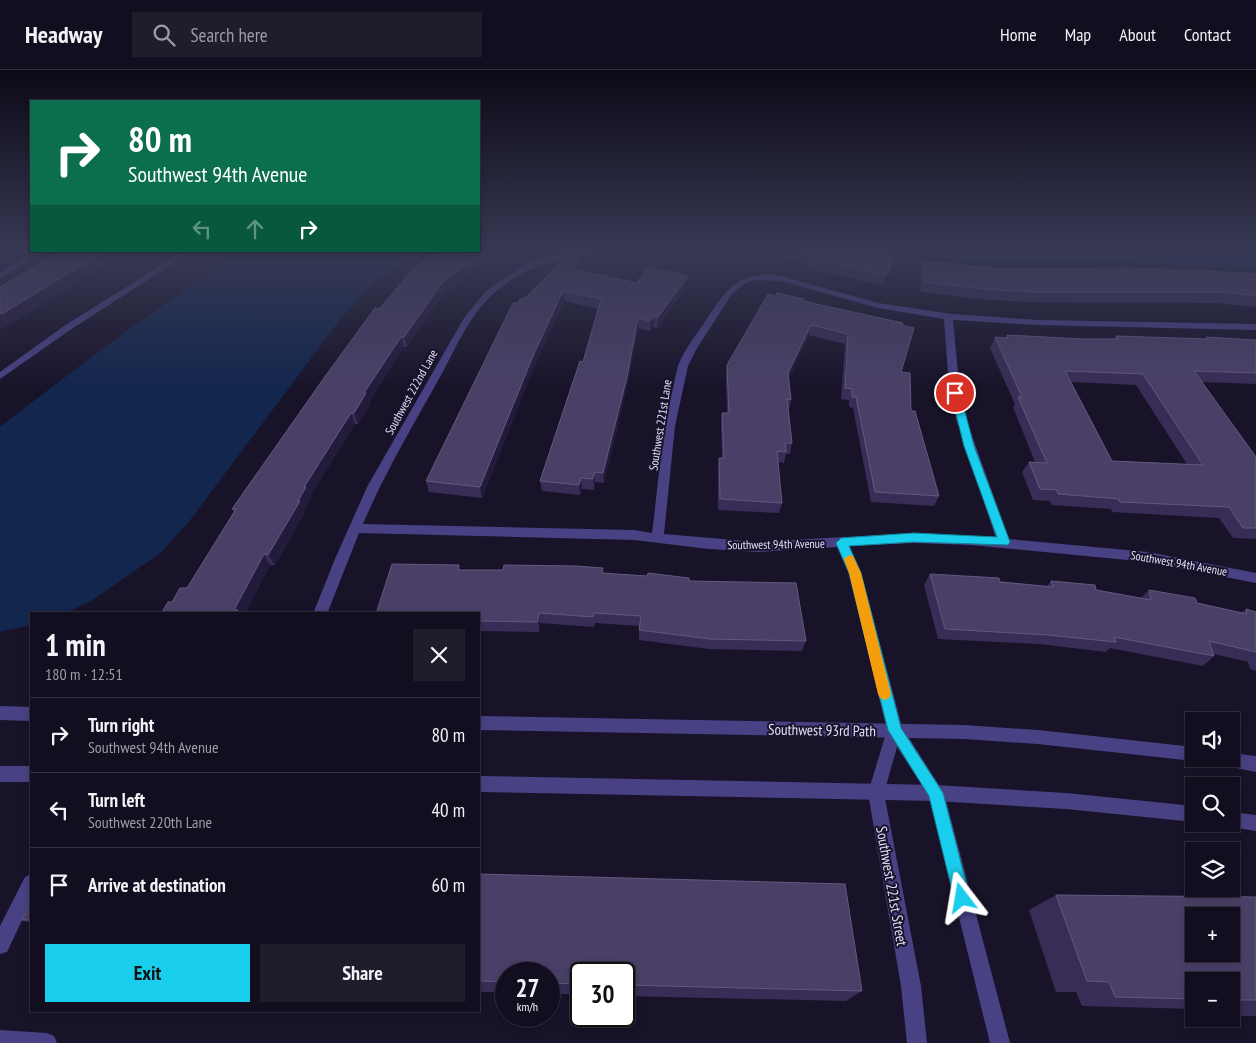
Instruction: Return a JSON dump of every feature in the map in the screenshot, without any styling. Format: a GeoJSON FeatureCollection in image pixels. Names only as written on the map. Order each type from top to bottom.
{"type":"FeatureCollection","features":[{"type":"Feature","properties":{"kind":"street","name":"Southwest 222nd Lane"},"geometry":{"type":"LineString","coordinates":[[321,612],[354,528],[373,487],[455,338],[478,305],[486,297]]}},
{"type":"Feature","properties":{"kind":"street","name":"Southwest 221st Lane"},"geometry":{"type":"LineString","coordinates":[[658,537],[670,426],[683,366],[692,348],[725,297]]}},
{"type":"Feature","properties":{"kind":"street","name":"Southwest 221st Lane"},"geometry":{"type":"LineString","coordinates":[[846,297],[866,303],[948,317]]}},
{"type":"Feature","properties":{"kind":"street"},"geometry":{"type":"LineString","coordinates":[[1004,542],[959,413],[954,383],[948,317],[1034,324],[1145,323],[1256,327]]}},
{"type":"Feature","properties":{"kind":"street","name":"Southwest 94th Avenue"},"geometry":{"type":"LineString","coordinates":[[354,528],[551,532],[658,537],[709,544],[758,547],[914,538],[1004,542],[1139,556],[1206,566],[1256,578]]}},
{"type":"Feature","properties":{"kind":"street"},"geometry":{"type":"LineString","coordinates":[[841,543],[855,573],[895,730],[936,793],[1000,1043]]}},
{"type":"Feature","properties":{"kind":"street"},"geometry":{"type":"LineString","coordinates":[[0,713],[30,714]]}},
{"type":"Feature","properties":{"kind":"street","name":"Southwest 93rd Path"},"geometry":{"type":"LineString","coordinates":[[480,723],[895,730],[1038,737],[1185,753]]}},
{"type":"Feature","properties":{"kind":"street","name":"Southwest 221st Street"},"geometry":{"type":"LineString","coordinates":[[895,730],[876,793],[911,986],[917,1043]]}},
{"type":"Feature","properties":{"kind":"street"},"geometry":{"type":"LineString","coordinates":[[1240,762],[1256,764]]}},
{"type":"Feature","properties":{"kind":"street"},"geometry":{"type":"LineString","coordinates":[[0,774],[30,774]]}},
{"type":"Feature","properties":{"kind":"street"},"geometry":{"type":"LineString","coordinates":[[480,784],[936,793],[1066,801],[1185,813]]}},
{"type":"Feature","properties":{"kind":"street"},"geometry":{"type":"LineString","coordinates":[[1240,821],[1256,823]]}},
{"type":"Feature","properties":{"kind":"street"},"geometry":{"type":"LineString","coordinates":[[0,945],[30,885]]}},
{"type":"Feature","properties":{"kind":"street"},"geometry":{"type":"LineString","coordinates":[[0,1040],[47,1043]]}},
{"type":"Feature","properties":{"kind":"lane"},"geometry":{"type":"LineString","coordinates":[[0,376],[67,328],[115,297]]}},
{"type":"Feature","properties":{"kind":"water"},"geometry":{"type":"Polygon","coordinates":[[[175,297],[359,297],[342,317],[191,519],[162,552],[91,601],[67,612],[30,612],[30,625],[0,632],[0,427],[175,297]]]}},
{"type":"Feature","properties":{"kind":"building"},"geometry":{"type":"Polygon","coordinates":[[[0,297],[29,297],[2,314],[0,313],[0,297]]]}},
{"type":"Feature","properties":{"kind":"building"},"geometry":{"type":"Polygon","coordinates":[[[389,297],[432,297],[404,337],[401,337],[364,393],[366,393],[354,413],[351,413],[304,487],[306,487],[298,501],[300,501],[268,555],[264,554],[234,610],[238,610],[238,612],[162,612],[168,602],[172,602],[180,588],[187,588],[236,509],[232,509],[375,308],[379,309],[389,297]]]}},
{"type":"Feature","properties":{"kind":"building"},"geometry":{"type":"Polygon","coordinates":[[[526,297],[560,297],[533,356],[480,487],[426,481],[513,303],[518,303],[520,299],[526,297]]]}},
{"type":"Feature","properties":{"kind":"building"},"geometry":{"type":"Polygon","coordinates":[[[593,297],[672,297],[658,317],[654,316],[650,321],[638,318],[627,377],[603,473],[595,472],[593,479],[581,478],[579,485],[540,481],[580,361],[583,362],[601,299],[593,297]]]}},
{"type":"Feature","properties":{"kind":"building"},"geometry":{"type":"Polygon","coordinates":[[[766,297],[797,297],[804,299],[803,301],[903,323],[902,325],[914,328],[901,372],[910,373],[911,411],[915,411],[939,496],[875,492],[856,397],[852,397],[852,389],[845,388],[848,334],[811,325],[788,373],[791,400],[787,399],[792,443],[785,443],[786,452],[777,451],[782,503],[720,499],[719,458],[724,458],[722,413],[729,413],[727,365],[766,297]]]}},
{"type":"Feature","properties":{"kind":"building"},"geometry":{"type":"Polygon","coordinates":[[[1007,335],[1083,339],[1118,339],[1116,336],[1208,339],[1206,337],[1256,340],[1256,373],[1194,371],[1256,457],[1256,528],[1243,528],[1229,507],[1120,502],[1119,499],[1058,494],[1057,490],[1040,489],[1029,462],[1047,463],[1018,397],[1022,397],[995,337],[1008,338],[1007,335]],[[1065,371],[1112,461],[1203,465],[1143,374],[1065,371]]]}},
{"type":"Feature","properties":{"kind":"building"},"geometry":{"type":"Polygon","coordinates":[[[392,564],[459,565],[458,570],[503,570],[504,565],[576,566],[603,568],[602,573],[647,576],[648,573],[689,578],[689,581],[796,583],[806,641],[710,639],[639,630],[641,616],[594,613],[593,617],[539,613],[538,622],[480,621],[480,612],[377,612],[392,564]]]}},
{"type":"Feature","properties":{"kind":"building"},"geometry":{"type":"Polygon","coordinates":[[[930,574],[999,578],[1000,582],[1053,587],[1051,581],[1095,585],[1096,590],[1151,600],[1149,590],[1195,598],[1197,603],[1247,614],[1246,609],[1256,612],[1256,652],[1209,641],[1214,656],[1114,637],[1116,642],[1048,635],[945,629],[930,574]]]}},
{"type":"Feature","properties":{"kind":"building"},"geometry":{"type":"Polygon","coordinates":[[[480,874],[845,884],[862,991],[635,985],[635,962],[570,962],[570,984],[560,983],[560,962],[495,962],[495,982],[480,981],[480,874]]]}},
{"type":"Feature","properties":{"kind":"building"},"geometry":{"type":"Polygon","coordinates":[[[1056,895],[1256,897],[1256,1000],[1240,1000],[1240,972],[1185,972],[1185,999],[1115,997],[1109,982],[1087,981],[1056,895]]]}},
{"type":"Feature","properties":{"kind":"building"},"geometry":{"type":"Polygon","coordinates":[[[30,905],[30,920],[22,920],[30,905]]]}},
{"type":"Feature","properties":{"kind":"slow traffic"},"geometry":{"type":"LineString","coordinates":[[849,559],[855,573],[885,694]]}},
{"type":"Feature","properties":{"kind":"route"},"geometry":{"type":"LineString","coordinates":[[955,393],[969,446],[1004,542],[934,538],[890,538],[841,543],[855,573],[880,679],[895,730],[936,793],[962,898]]}}]}
